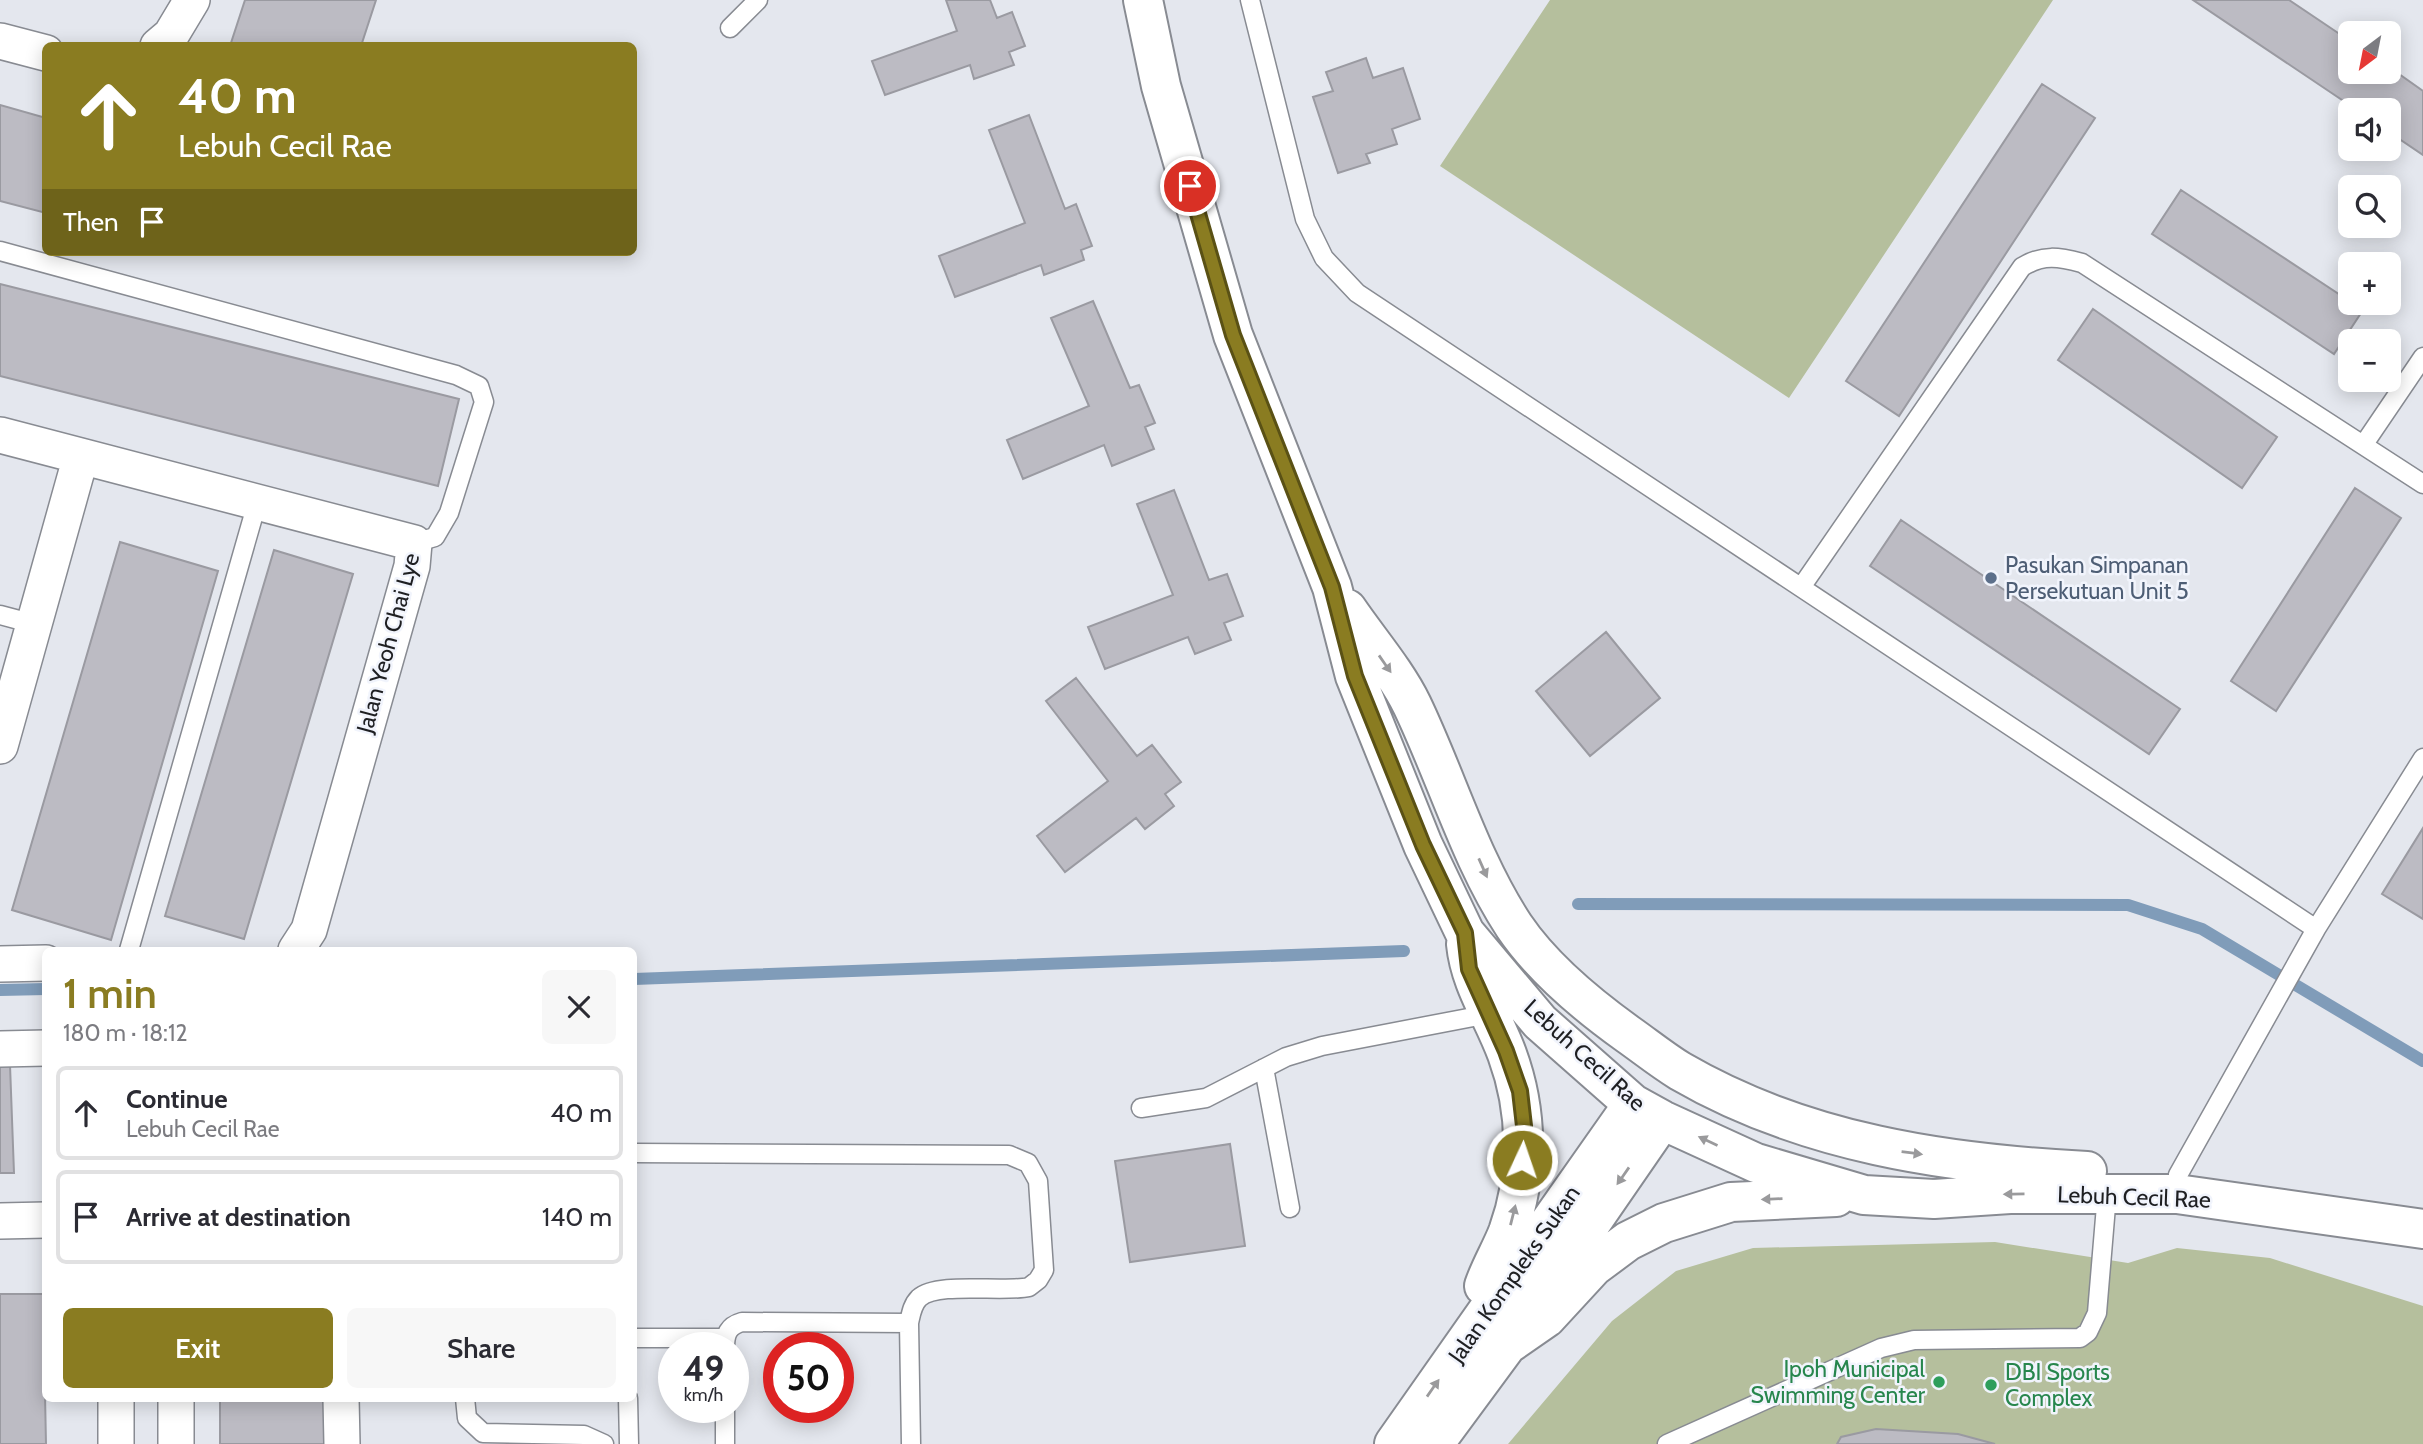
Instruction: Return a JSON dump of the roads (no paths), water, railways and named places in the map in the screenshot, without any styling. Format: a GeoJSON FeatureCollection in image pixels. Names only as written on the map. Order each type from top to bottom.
{"type":"FeatureCollection","features":[{"type":"Feature","properties":{"kind":"street"},"geometry":{"type":"LineString","coordinates":[[163,42],[172,35],[192,0]]}},
{"type":"Feature","properties":{"kind":"street","name":"Lebuh Cecil Rae"},"geometry":{"type":"LineString","coordinates":[[1143,0],[1161,86],[1233,335],[1332,587],[1355,676],[1423,845],[1465,933],[1540,1022],[1650,1108],[1756,1163],[1864,1195],[1934,1199],[2010,1194],[2177,1194],[2423,1229]]}},
{"type":"Feature","properties":{"kind":"street"},"geometry":{"type":"LineString","coordinates":[[0,41],[42,52]]}},
{"type":"Feature","properties":{"kind":"street","name":"Jalan Yeoh Chai Lye"},"geometry":{"type":"LineString","coordinates":[[0,435],[414,543],[412,566],[309,930],[298,947]]}},
{"type":"Feature","properties":{"kind":"street"},"geometry":{"type":"LineString","coordinates":[[0,746],[81,456]]}},
{"type":"Feature","properties":{"kind":"street","name":"Lebuh Cecil Rae"},"geometry":{"type":"LineString","coordinates":[[1332,587],[1411,702],[1494,892],[1533,949],[1568,987],[1611,1022],[1680,1071],[1786,1120],[1845,1139],[1900,1152],[1983,1163],[2178,1175],[2423,1203]]}},
{"type":"Feature","properties":{"kind":"street"},"geometry":{"type":"LineString","coordinates":[[1465,933],[1469,969],[1520,1091],[1524,1126],[1517,1198],[1509,1228],[1485,1283],[1492,1335],[1546,1318],[1593,1267],[1628,1241],[1664,1223],[1731,1202],[1864,1195]]}},
{"type":"Feature","properties":{"kind":"street"},"geometry":{"type":"LineString","coordinates":[[1533,949],[1544,983],[1585,1023],[1629,1056],[1642,1070],[1650,1108],[1692,1103],[1765,1134],[1815,1144],[1845,1139]]}},
{"type":"Feature","properties":{"kind":"street"},"geometry":{"type":"LineString","coordinates":[[0,964],[42,963]]}},
{"type":"Feature","properties":{"kind":"street"},"geometry":{"type":"LineString","coordinates":[[0,1049],[42,1048]]}},
{"type":"Feature","properties":{"kind":"street","name":"Jalan Kompleks Sukan"},"geometry":{"type":"LineString","coordinates":[[1434,1444],[1492,1335],[1650,1108]]}},
{"type":"Feature","properties":{"kind":"street"},"geometry":{"type":"LineString","coordinates":[[0,1221],[42,1220]]}},
{"type":"Feature","properties":{"kind":"street","name":"Jalan Kompleks Sukan"},"geometry":{"type":"LineString","coordinates":[[1394,1444],[1492,1335]]}},
{"type":"Feature","properties":{"kind":"street"},"geometry":{"type":"LineString","coordinates":[[116,1402],[116,1444]]}},
{"type":"Feature","properties":{"kind":"street"},"geometry":{"type":"LineString","coordinates":[[176,1402],[176,1444]]}},
{"type":"Feature","properties":{"kind":"street"},"geometry":{"type":"LineString","coordinates":[[341,1402],[342,1444]]}},
{"type":"Feature","properties":{"kind":"lane"},"geometry":{"type":"LineString","coordinates":[[730,28],[758,0]]}},
{"type":"Feature","properties":{"kind":"lane"},"geometry":{"type":"LineString","coordinates":[[1250,0],[1305,219],[1324,258],[1357,293],[2316,929]]}},
{"type":"Feature","properties":{"kind":"lane"},"geometry":{"type":"LineString","coordinates":[[0,251],[456,376],[479,386],[484,402],[449,513],[435,537],[414,543]]}},
{"type":"Feature","properties":{"kind":"lane"},"geometry":{"type":"LineString","coordinates":[[1802,586],[2022,267],[2035,259],[2055,257],[2082,262],[2423,484]]}},
{"type":"Feature","properties":{"kind":"lane"},"geometry":{"type":"LineString","coordinates":[[2364,444],[2423,357]]}},
{"type":"Feature","properties":{"kind":"lane"},"geometry":{"type":"LineString","coordinates":[[130,947],[257,503]]}},
{"type":"Feature","properties":{"kind":"lane"},"geometry":{"type":"LineString","coordinates":[[0,615],[34,624]]}},
{"type":"Feature","properties":{"kind":"lane"},"geometry":{"type":"LineString","coordinates":[[2178,1175],[2316,929],[2423,758]]}},
{"type":"Feature","properties":{"kind":"lane"},"geometry":{"type":"LineString","coordinates":[[1141,1108],[1206,1098],[1264,1068],[1322,1046],[1489,1014]]}},
{"type":"Feature","properties":{"kind":"lane"},"geometry":{"type":"LineString","coordinates":[[1264,1068],[1290,1208]]}},
{"type":"Feature","properties":{"kind":"lane"},"geometry":{"type":"LineString","coordinates":[[637,1153],[1009,1155],[1028,1163],[1038,1181],[1045,1258],[1038,1280],[1017,1289],[927,1293],[911,1309],[911,1444]]}},
{"type":"Feature","properties":{"kind":"lane"},"geometry":{"type":"LineString","coordinates":[[1667,1444],[1881,1348],[1914,1340],[2080,1338],[2088,1332],[2097,1313],[2107,1194]]}},
{"type":"Feature","properties":{"kind":"lane"},"geometry":{"type":"LineString","coordinates":[[730,1332],[734,1324],[742,1322],[909,1323]]}},
{"type":"Feature","properties":{"kind":"lane"},"geometry":{"type":"LineString","coordinates":[[637,1338],[658,1339]]}},
{"type":"Feature","properties":{"kind":"lane"},"geometry":{"type":"LineString","coordinates":[[465,1402],[467,1418],[483,1433],[584,1435],[604,1444]]}},
{"type":"Feature","properties":{"kind":"lane"},"geometry":{"type":"LineString","coordinates":[[628,1402],[629,1444]]}},
{"type":"Feature","properties":{"kind":"lane"},"geometry":{"type":"LineString","coordinates":[[725,1423],[725,1444]]}},
{"type":"Feature","properties":{"kind":"waterway"},"geometry":{"type":"LineString","coordinates":[[1578,904],[2128,905],[2202,929],[2423,1061]]}},
{"type":"Feature","properties":{"kind":"waterway"},"geometry":{"type":"LineString","coordinates":[[637,979],[1404,951]]}},
{"type":"Feature","properties":{"kind":"waterway"},"geometry":{"type":"LineString","coordinates":[[0,990],[42,989]]}},
{"type":"Feature","properties":{"kind":"place","name":"Pasukan Simpanan Persekutuan Unit 5"},"geometry":{"type":"Point","coordinates":[1991,578]}},
{"type":"Feature","properties":{"kind":"place","name":"Ipoh Municipal Swimming Center"},"geometry":{"type":"Point","coordinates":[1939,1382]}},
{"type":"Feature","properties":{"kind":"place","name":"DBI Sports Complex"},"geometry":{"type":"Point","coordinates":[1991,1385]}}]}
